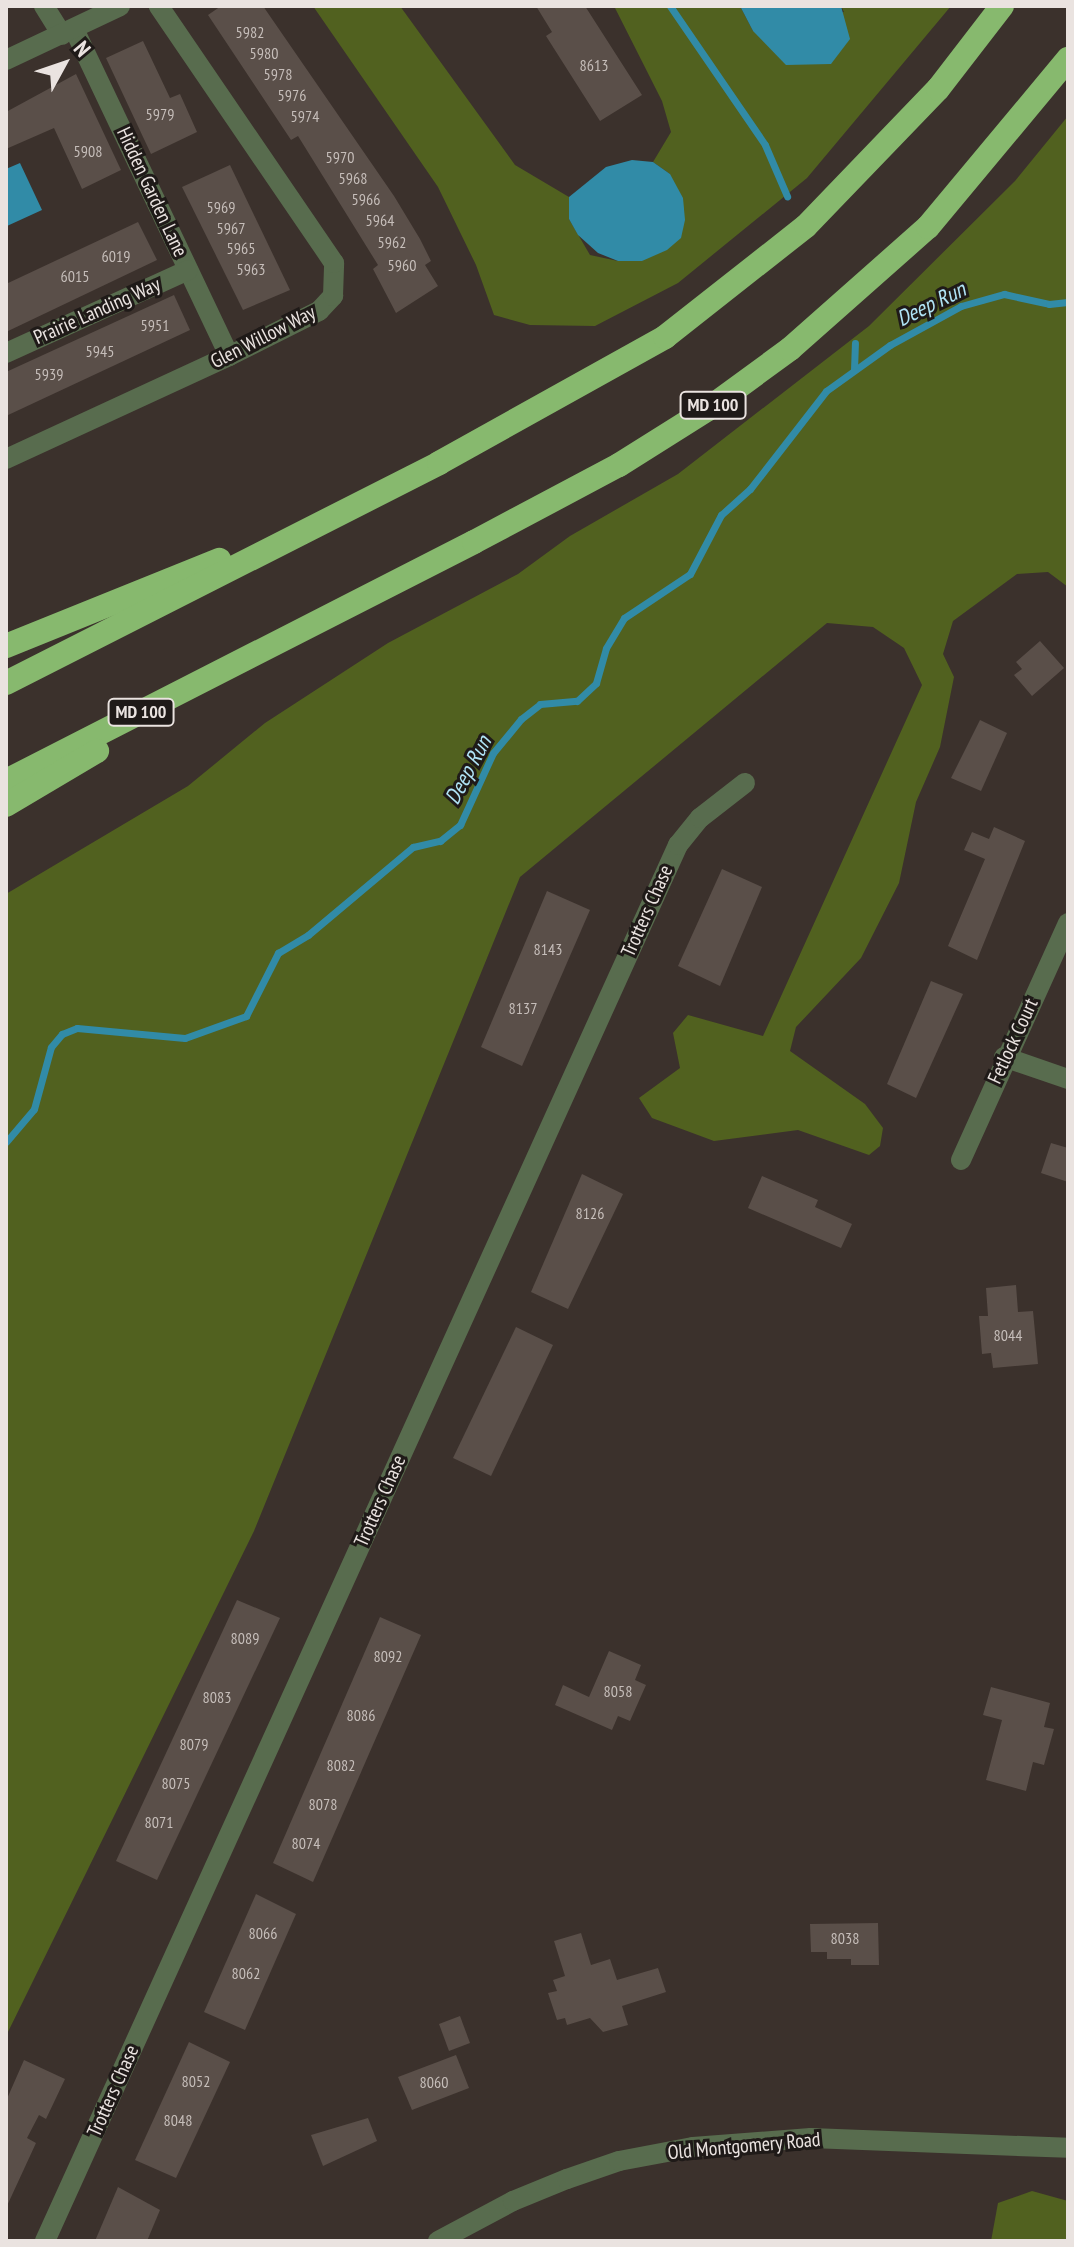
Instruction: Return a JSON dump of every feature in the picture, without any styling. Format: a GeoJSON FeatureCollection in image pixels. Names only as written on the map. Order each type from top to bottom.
{"type":"FeatureCollection","features":[{"type":"Feature","properties":{"kind":"highway"},"geometry":{"type":"LineString","coordinates":[[6,683],[356,506],[580,388],[665,337],[738,283],[869,163],[938,89],[1002,6]]}},
{"type":"Feature","properties":{"kind":"highway","name":"MD 100"},"geometry":{"type":"LineString","coordinates":[[6,781],[619,465],[790,349],[928,227],[1068,59]]}},
{"type":"Feature","properties":{"kind":"highway"},"geometry":{"type":"LineString","coordinates":[[6,646],[356,506]]}},
{"type":"Feature","properties":{"kind":"highway"},"geometry":{"type":"LineString","coordinates":[[6,805],[277,643]]}},
{"type":"Feature","properties":{"kind":"street","name":"Hidden Garden Lane"},"geometry":{"type":"LineString","coordinates":[[44,6],[68,32],[229,356]]}},
{"type":"Feature","properties":{"kind":"street"},"geometry":{"type":"LineString","coordinates":[[6,60],[120,6]]}},
{"type":"Feature","properties":{"kind":"street","name":"Glen Willow Way"},"geometry":{"type":"LineString","coordinates":[[6,459],[229,356],[319,311],[333,296],[334,263],[159,6]]}},
{"type":"Feature","properties":{"kind":"street","name":"Prairie Landing Way"},"geometry":{"type":"LineString","coordinates":[[6,353],[188,270]]}},
{"type":"Feature","properties":{"kind":"street","name":"Trotters Chase"},"geometry":{"type":"LineString","coordinates":[[45,2241],[678,845],[700,818],[745,783]]}},
{"type":"Feature","properties":{"kind":"street","name":"Fetlock Court"},"geometry":{"type":"LineString","coordinates":[[961,1160],[1004,1057],[1068,923]]}},
{"type":"Feature","properties":{"kind":"street"},"geometry":{"type":"LineString","coordinates":[[1004,1057],[1068,1079]]}},
{"type":"Feature","properties":{"kind":"street","name":"Old Montgomery Road"},"geometry":{"type":"LineString","coordinates":[[438,2241],[513,2201],[567,2179],[619,2161],[693,2147],[811,2138],[1068,2148]]}},
{"type":"Feature","properties":{"kind":"green space"},"geometry":{"type":"Polygon","coordinates":[[[313,6],[400,6],[515,165],[569,197],[569,219],[590,255],[618,261],[642,261],[670,174],[653,162],[671,132],[662,101],[614,6],[740,6],[753,31],[844,12],[841,6],[951,6],[807,178],[678,283],[595,326],[530,325],[494,315],[476,265],[438,187],[313,6]]]}},
{"type":"Feature","properties":{"kind":"green space"},"geometry":{"type":"Polygon","coordinates":[[[1068,116],[1068,587],[1048,572],[1017,574],[953,621],[943,654],[954,677],[940,747],[916,802],[899,883],[861,958],[796,1027],[790,1051],[865,1104],[883,1128],[880,1146],[869,1155],[798,1130],[714,1141],[652,1118],[639,1098],[680,1068],[673,1033],[688,1015],[763,1036],[922,685],[904,648],[873,627],[827,623],[520,877],[254,1531],[6,2036],[6,894],[188,786],[265,723],[388,643],[518,574],[570,536],[678,474],[869,326],[1015,181],[1068,116]]]}},
{"type":"Feature","properties":{"kind":"green space"},"geometry":{"type":"Polygon","coordinates":[[[1032,2191],[1068,2201],[1068,2241],[991,2241],[998,2203],[1032,2191]]]}},
{"type":"Feature","properties":{"kind":"water"},"geometry":{"type":"Polygon","coordinates":[[[740,6],[841,6],[850,39],[831,64],[786,65],[753,31],[740,6]]]}},
{"type":"Feature","properties":{"kind":"water"},"geometry":{"type":"Polygon","coordinates":[[[632,160],[653,162],[670,174],[683,198],[685,220],[681,238],[667,250],[642,261],[618,261],[598,253],[578,235],[569,219],[569,197],[606,167],[632,160]]]}},
{"type":"Feature","properties":{"kind":"water"},"geometry":{"type":"Polygon","coordinates":[[[20,163],[42,210],[7,226],[6,169],[20,163]]]}},
{"type":"Feature","properties":{"kind":"building"},"geometry":{"type":"Polygon","coordinates":[[[221,6],[263,6],[394,196],[431,261],[425,265],[438,286],[396,313],[373,269],[378,265],[298,136],[291,140],[208,15],[221,6]]]}},
{"type":"Feature","properties":{"kind":"building"},"geometry":{"type":"Polygon","coordinates":[[[536,6],[585,6],[642,95],[600,121],[546,36],[552,32],[536,6]]]}},
{"type":"Feature","properties":{"kind":"building"},"geometry":{"type":"Polygon","coordinates":[[[143,41],[170,98],[180,94],[197,132],[151,154],[106,58],[143,41]]]}},
{"type":"Feature","properties":{"kind":"building"},"geometry":{"type":"Polygon","coordinates":[[[76,74],[121,170],[82,189],[54,128],[6,149],[6,112],[76,74]]]}},
{"type":"Feature","properties":{"kind":"building"},"geometry":{"type":"Polygon","coordinates":[[[230,165],[290,290],[243,310],[182,187],[230,165]]]}},
{"type":"Feature","properties":{"kind":"building"},"geometry":{"type":"Polygon","coordinates":[[[138,222],[157,260],[6,332],[6,284],[138,222]]]}},
{"type":"Feature","properties":{"kind":"building"},"geometry":{"type":"Polygon","coordinates":[[[174,295],[190,330],[6,416],[6,372],[174,295]]]}},
{"type":"Feature","properties":{"kind":"building"},"geometry":{"type":"Polygon","coordinates":[[[1040,641],[1064,668],[1032,696],[1014,675],[1022,669],[1016,662],[1040,641]]]}},
{"type":"Feature","properties":{"kind":"building"},"geometry":{"type":"Polygon","coordinates":[[[980,720],[1007,733],[981,791],[951,778],[980,720]]]}},
{"type":"Feature","properties":{"kind":"building"},"geometry":{"type":"Polygon","coordinates":[[[994,827],[1025,841],[977,960],[948,946],[985,859],[964,850],[972,832],[989,839],[994,827]]]}},
{"type":"Feature","properties":{"kind":"building"},"geometry":{"type":"Polygon","coordinates":[[[722,869],[762,887],[720,986],[678,966],[722,869]]]}},
{"type":"Feature","properties":{"kind":"building"},"geometry":{"type":"Polygon","coordinates":[[[547,891],[590,910],[522,1066],[481,1047],[547,891]]]}},
{"type":"Feature","properties":{"kind":"building"},"geometry":{"type":"Polygon","coordinates":[[[931,981],[963,994],[916,1098],[887,1084],[931,981]]]}},
{"type":"Feature","properties":{"kind":"building"},"geometry":{"type":"Polygon","coordinates":[[[1051,1143],[1068,1148],[1068,1182],[1041,1173],[1051,1143]]]}},
{"type":"Feature","properties":{"kind":"building"},"geometry":{"type":"Polygon","coordinates":[[[582,1174],[623,1194],[568,1309],[531,1292],[582,1174]]]}},
{"type":"Feature","properties":{"kind":"building"},"geometry":{"type":"Polygon","coordinates":[[[762,1176],[818,1200],[815,1207],[852,1224],[841,1248],[748,1208],[762,1176]]]}},
{"type":"Feature","properties":{"kind":"building"},"geometry":{"type":"Polygon","coordinates":[[[1016,1285],[1018,1312],[1033,1311],[1038,1364],[993,1368],[991,1353],[982,1354],[979,1316],[988,1316],[986,1288],[1016,1285]]]}},
{"type":"Feature","properties":{"kind":"building"},"geometry":{"type":"Polygon","coordinates":[[[516,1327],[553,1345],[491,1476],[453,1458],[516,1327]]]}},
{"type":"Feature","properties":{"kind":"building"},"geometry":{"type":"Polygon","coordinates":[[[237,1600],[280,1618],[157,1880],[116,1861],[237,1600]]]}},
{"type":"Feature","properties":{"kind":"building"},"geometry":{"type":"Polygon","coordinates":[[[380,1617],[421,1635],[313,1882],[273,1863],[380,1617]]]}},
{"type":"Feature","properties":{"kind":"building"},"geometry":{"type":"Polygon","coordinates":[[[609,1651],[641,1665],[635,1680],[646,1685],[630,1721],[618,1716],[612,1730],[555,1705],[563,1685],[589,1697],[609,1651]]]}},
{"type":"Feature","properties":{"kind":"building"},"geometry":{"type":"Polygon","coordinates":[[[991,1687],[1050,1703],[1044,1727],[1054,1729],[1044,1765],[1033,1762],[1026,1791],[986,1780],[1002,1720],[983,1715],[991,1687]]]}},
{"type":"Feature","properties":{"kind":"building"},"geometry":{"type":"Polygon","coordinates":[[[256,1894],[296,1914],[245,2030],[204,2012],[256,1894]]]}},
{"type":"Feature","properties":{"kind":"building"},"geometry":{"type":"Polygon","coordinates":[[[878,1923],[879,1965],[851,1965],[851,1959],[827,1959],[827,1952],[811,1952],[810,1924],[878,1923]]]}},
{"type":"Feature","properties":{"kind":"building"},"geometry":{"type":"Polygon","coordinates":[[[581,1933],[591,1965],[610,1959],[617,1980],[658,1968],[666,1992],[622,2006],[628,2025],[603,2032],[590,2018],[567,2025],[565,2018],[557,2020],[548,1993],[557,1991],[553,1980],[565,1976],[554,1941],[581,1933]]]}},
{"type":"Feature","properties":{"kind":"building"},"geometry":{"type":"Polygon","coordinates":[[[460,2016],[470,2043],[449,2051],[439,2024],[460,2016]]]}},
{"type":"Feature","properties":{"kind":"building"},"geometry":{"type":"Polygon","coordinates":[[[189,2042],[230,2062],[176,2178],[135,2160],[189,2042]]]}},
{"type":"Feature","properties":{"kind":"building"},"geometry":{"type":"Polygon","coordinates":[[[456,2055],[469,2088],[412,2110],[398,2077],[456,2055]]]}},
{"type":"Feature","properties":{"kind":"building"},"geometry":{"type":"Polygon","coordinates":[[[24,2060],[65,2079],[46,2119],[39,2115],[27,2138],[36,2143],[6,2208],[6,2101],[24,2060]]]}},
{"type":"Feature","properties":{"kind":"building"},"geometry":{"type":"Polygon","coordinates":[[[368,2118],[377,2141],[323,2166],[311,2135],[368,2118]]]}},
{"type":"Feature","properties":{"kind":"building"},"geometry":{"type":"Polygon","coordinates":[[[118,2187],[160,2210],[147,2241],[95,2241],[118,2187]]]}},
{"type":"Feature","properties":{"kind":"waterway"},"geometry":{"type":"LineString","coordinates":[[670,6],[765,145],[787,196]]}},
{"type":"Feature","properties":{"kind":"waterway","name":"Deep Run"},"geometry":{"type":"LineString","coordinates":[[6,1142],[34,1109],[51,1047],[62,1034],[77,1028],[185,1038],[246,1016],[278,953],[308,935],[413,847],[440,841],[460,825],[493,753],[521,719],[540,704],[577,701],[596,683],[606,648],[624,618],[690,574],[721,515],[750,489],[826,391],[890,345],[961,306],[1004,294],[1049,304],[1068,302]]}},
{"type":"Feature","properties":{"kind":"waterway"},"geometry":{"type":"LineString","coordinates":[[854,370],[855,343]]}}]}
